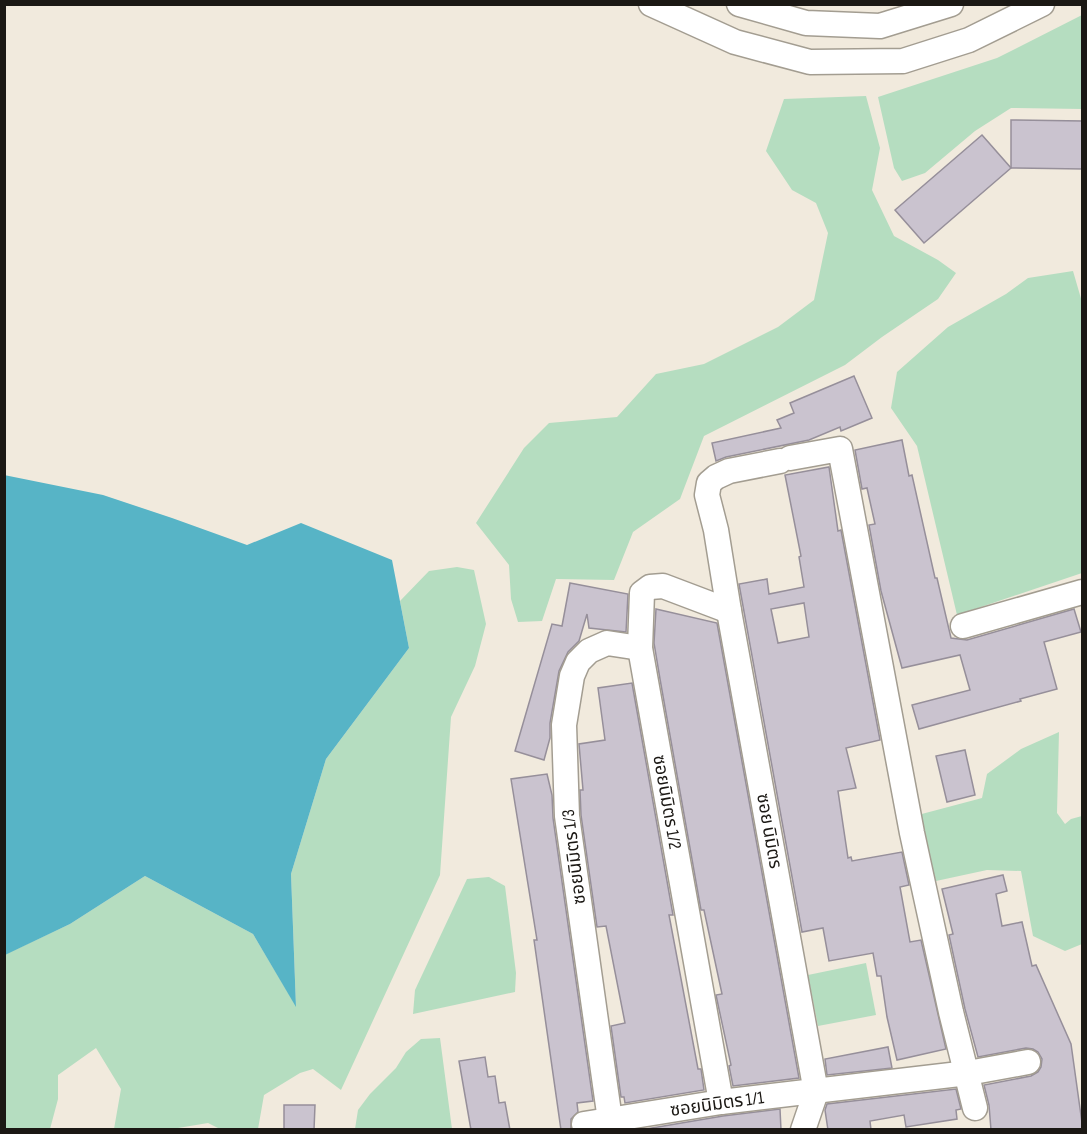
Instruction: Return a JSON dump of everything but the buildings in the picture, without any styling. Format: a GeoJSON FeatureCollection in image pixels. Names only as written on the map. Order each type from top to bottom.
{"type":"FeatureCollection","features":[{"type":"Feature","properties":{"kind":"street"},"geometry":{"type":"LineString","coordinates":[[651,4],[735,42],[810,62],[822,62],[903,61],[969,40],[1042,4]]}},
{"type":"Feature","properties":{"kind":"street"},"geometry":{"type":"LineString","coordinates":[[739,4],[806,22],[880,26],[951,4]]}},
{"type":"Feature","properties":{"kind":"street","name":"ซอย นิมิตร"},"geometry":{"type":"LineString","coordinates":[[803,1130],[816,1092],[716,530],[707,495],[709,483],[729,471],[840,449],[912,832],[951,1012],[968,1073]]}},
{"type":"Feature","properties":{"kind":"street","name":"ซอยนิมิตร 1/2"},"geometry":{"type":"LineString","coordinates":[[721,1102],[640,648],[642,593],[650,587],[663,586],[729,611]]}},
{"type":"Feature","properties":{"kind":"street"},"geometry":{"type":"LineString","coordinates":[[963,626],[1083,592]]}},
{"type":"Feature","properties":{"kind":"street","name":"ซอยนิมิตร 1/3"},"geometry":{"type":"LineString","coordinates":[[610,1120],[567,816],[564,725],[572,676],[578,662],[589,651],[607,643],[640,648]]}},
{"type":"Feature","properties":{"kind":"street","name":"ซอยนิมิตร 1/1"},"geometry":{"type":"LineString","coordinates":[[584,1124],[721,1102],[968,1073],[1028,1062]]}},
{"type":"Feature","properties":{"kind":"street"},"geometry":{"type":"LineString","coordinates":[[968,1073],[975,1108]]}},
{"type":"Feature","properties":{"kind":"green space"},"geometry":{"type":"Polygon","coordinates":[[[1082,15],[1082,109],[1011,108],[975,131],[925,173],[902,181],[894,168],[878,97],[997,58],[1082,15]]]}},
{"type":"Feature","properties":{"kind":"green space"},"geometry":{"type":"Polygon","coordinates":[[[866,96],[880,148],[872,190],[894,236],[938,260],[956,273],[938,299],[845,365],[704,436],[680,499],[633,532],[614,580],[556,579],[542,621],[518,622],[511,599],[509,565],[476,523],[524,448],[549,423],[617,417],[656,374],[704,364],[778,327],[814,300],[828,233],[816,203],[792,190],[766,151],[784,99],[866,96]]]}},
{"type":"Feature","properties":{"kind":"green space"},"geometry":{"type":"Polygon","coordinates":[[[1073,271],[1082,302],[1082,573],[957,615],[917,446],[891,408],[897,372],[948,327],[1006,294],[1028,278],[1073,271]]]}},
{"type":"Feature","properties":{"kind":"green space"},"geometry":{"type":"Polygon","coordinates":[[[457,567],[474,570],[486,624],[475,666],[451,717],[440,875],[341,1090],[313,1069],[300,1073],[264,1095],[258,1129],[220,1129],[208,1123],[172,1129],[114,1129],[121,1089],[96,1048],[58,1075],[58,1099],[50,1129],[5,1129],[4,955],[70,924],[145,876],[253,934],[296,1006],[291,874],[326,759],[409,648],[400,601],[429,571],[457,567]]]}},
{"type":"Feature","properties":{"kind":"green space"},"geometry":{"type":"Polygon","coordinates":[[[1059,732],[1057,813],[1065,824],[1071,819],[1082,816],[1082,944],[1065,951],[1033,936],[1021,871],[987,870],[936,881],[918,815],[982,798],[987,774],[1021,749],[1059,732]]]}},
{"type":"Feature","properties":{"kind":"green space"},"geometry":{"type":"Polygon","coordinates":[[[489,877],[505,886],[516,973],[515,992],[413,1014],[415,990],[467,879],[489,877]]]}},
{"type":"Feature","properties":{"kind":"green space"},"geometry":{"type":"Polygon","coordinates":[[[866,963],[876,1015],[818,1026],[808,975],[866,963]]]}},
{"type":"Feature","properties":{"kind":"green space"},"geometry":{"type":"Polygon","coordinates":[[[440,1038],[452,1129],[355,1129],[358,1110],[370,1094],[396,1068],[406,1052],[421,1039],[440,1038]]]}},
{"type":"Feature","properties":{"kind":"water"},"geometry":{"type":"Polygon","coordinates":[[[4,475],[103,495],[247,545],[301,523],[392,560],[409,648],[326,759],[291,874],[296,1007],[253,934],[145,876],[70,924],[5,955],[4,475]]]}}]}
